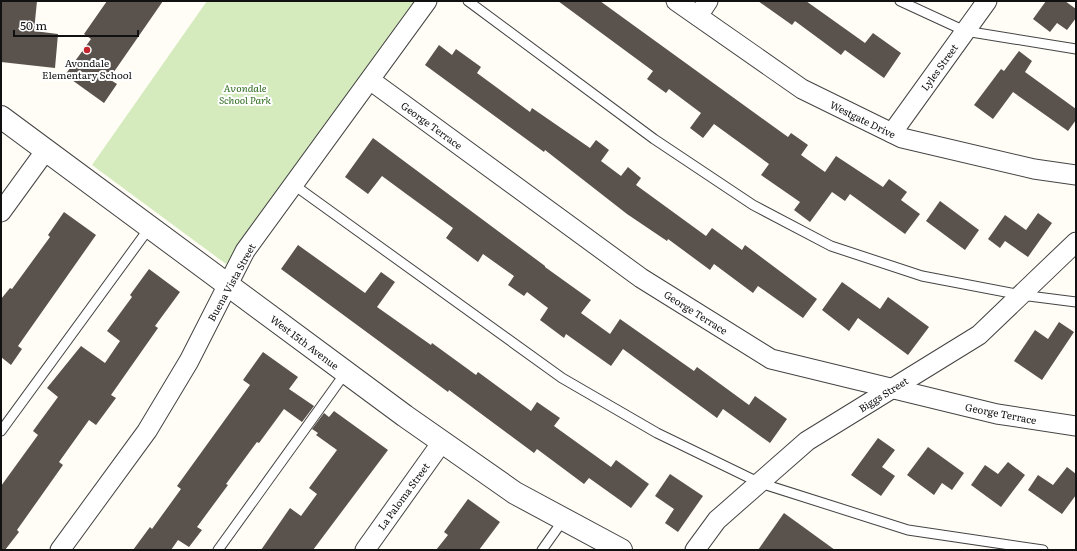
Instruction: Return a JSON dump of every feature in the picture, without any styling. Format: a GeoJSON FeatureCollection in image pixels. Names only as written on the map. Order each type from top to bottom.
{"type":"FeatureCollection","features":[{"type":"Feature","properties":{"kind":"street","name":"Buena Vista Street"},"geometry":{"type":"LineString","coordinates":[[60,550],[147,431],[189,361],[245,251],[427,1]]}},
{"type":"Feature","properties":{"kind":"street","name":"Westgate Drive"},"geometry":{"type":"LineString","coordinates":[[676,1],[703,9],[802,89],[902,138],[1034,169],[1076,175]]}},
{"type":"Feature","properties":{"kind":"street","name":"Lyles Street"},"geometry":{"type":"LineString","coordinates":[[892,133],[987,1]]}},
{"type":"Feature","properties":{"kind":"street","name":"George Terrace"},"geometry":{"type":"LineString","coordinates":[[370,80],[641,278],[771,358],[997,414],[1076,426]]}},
{"type":"Feature","properties":{"kind":"street","name":"West 15th Avenue"},"geometry":{"type":"LineString","coordinates":[[1,117],[442,442],[515,493],[620,550]]}},
{"type":"Feature","properties":{"kind":"street"},"geometry":{"type":"LineString","coordinates":[[1,212],[46,150]]}},
{"type":"Feature","properties":{"kind":"street","name":"Biggs Street"},"geometry":{"type":"LineString","coordinates":[[695,550],[717,520],[808,441],[978,335],[1076,242]]}},
{"type":"Feature","properties":{"kind":"street","name":"La Paloma Street"},"geometry":{"type":"LineString","coordinates":[[365,550],[442,442]]}},
{"type":"Feature","properties":{"kind":"lane"},"geometry":{"type":"LineString","coordinates":[[468,1],[654,139],[753,205],[831,246],[922,276],[1021,295],[1076,302]]}},
{"type":"Feature","properties":{"kind":"lane"},"geometry":{"type":"LineString","coordinates":[[900,1],[965,31],[1076,50]]}},
{"type":"Feature","properties":{"kind":"lane"},"geometry":{"type":"LineString","coordinates":[[294,185],[562,378],[657,433],[760,482],[908,530],[1043,550]]}},
{"type":"Feature","properties":{"kind":"lane"},"geometry":{"type":"LineString","coordinates":[[1,431],[150,227]]}},
{"type":"Feature","properties":{"kind":"lane"},"geometry":{"type":"LineString","coordinates":[[218,550],[346,372]]}},
{"type":"Feature","properties":{"kind":"lane"},"geometry":{"type":"LineString","coordinates":[[542,550],[564,519]]}},
{"type":"Feature","properties":{"kind":"green space","name":"Avondale School Park"},"geometry":{"type":"Polygon","coordinates":[[[207,1],[415,1],[226,264],[92,165],[207,1]]]}},
{"type":"Feature","properties":{"kind":"building"},"geometry":{"type":"Polygon","coordinates":[[[1,1],[37,1],[34,31],[58,34],[55,68],[1,62],[1,1]]]}},
{"type":"Feature","properties":{"kind":"building"},"geometry":{"type":"Polygon","coordinates":[[[107,1],[163,1],[109,79],[117,84],[104,103],[65,75],[91,39],[84,34],[107,1]]]}},
{"type":"Feature","properties":{"kind":"building"},"geometry":{"type":"Polygon","coordinates":[[[558,1],[600,1],[788,137],[791,133],[808,145],[801,155],[825,172],[836,156],[883,187],[889,179],[907,192],[901,200],[920,214],[905,234],[850,194],[845,201],[832,192],[810,222],[794,210],[800,202],[761,175],[769,164],[714,124],[703,138],[690,128],[701,113],[669,89],[666,93],[647,79],[653,71],[558,1]]]}},
{"type":"Feature","properties":{"kind":"building"},"geometry":{"type":"Polygon","coordinates":[[[758,1],[806,1],[865,43],[873,33],[901,53],[884,78],[845,50],[841,55],[795,21],[792,25],[758,1]]]}},
{"type":"Feature","properties":{"kind":"building"},"geometry":{"type":"Polygon","coordinates":[[[1046,1],[1065,1],[1076,9],[1076,18],[1067,30],[1057,23],[1050,32],[1033,19],[1046,1]]]}},
{"type":"Feature","properties":{"kind":"building"},"geometry":{"type":"Polygon","coordinates":[[[439,45],[452,55],[456,49],[481,67],[477,73],[530,112],[532,108],[590,148],[596,140],[609,150],[601,161],[621,176],[628,167],[641,178],[636,185],[706,236],[712,228],[742,250],[745,245],[817,299],[803,318],[758,286],[753,293],[714,264],[710,270],[668,239],[667,241],[627,214],[545,150],[544,152],[425,65],[439,45]]]}},
{"type":"Feature","properties":{"kind":"building"},"geometry":{"type":"Polygon","coordinates":[[[1019,51],[1032,61],[1025,72],[1076,109],[1076,120],[1068,131],[1013,92],[993,119],[974,105],[1001,69],[1004,71],[1019,51]]]}},
{"type":"Feature","properties":{"kind":"building"},"geometry":{"type":"Polygon","coordinates":[[[373,138],[591,300],[581,313],[610,334],[620,319],[694,371],[697,367],[749,405],[755,396],[787,419],[770,443],[723,409],[717,418],[623,349],[611,366],[566,334],[564,338],[540,320],[548,308],[527,292],[524,296],[508,285],[514,276],[483,254],[478,262],[446,238],[453,228],[382,176],[368,194],[345,177],[373,138]]]}},
{"type":"Feature","properties":{"kind":"building"},"geometry":{"type":"Polygon","coordinates":[[[940,201],[979,230],[965,250],[926,221],[940,201]]]}},
{"type":"Feature","properties":{"kind":"building"},"geometry":{"type":"Polygon","coordinates":[[[64,212],[96,235],[18,346],[22,349],[11,365],[1,357],[1,299],[10,288],[12,289],[50,237],[48,235],[64,212]]]}},
{"type":"Feature","properties":{"kind":"building"},"geometry":{"type":"Polygon","coordinates":[[[1038,213],[1052,223],[1028,257],[1005,241],[1000,248],[988,239],[1005,215],[1026,230],[1038,213]]]}},
{"type":"Feature","properties":{"kind":"building"},"geometry":{"type":"Polygon","coordinates":[[[298,245],[365,293],[381,272],[395,282],[377,307],[431,345],[432,343],[476,375],[478,372],[531,411],[537,402],[560,418],[554,426],[611,467],[616,460],[649,484],[631,508],[589,478],[584,484],[537,449],[534,453],[449,390],[448,392],[281,269],[298,245]]]}},
{"type":"Feature","properties":{"kind":"building"},"geometry":{"type":"Polygon","coordinates":[[[149,269],[180,292],[155,326],[158,328],[111,395],[116,398],[96,425],[89,420],[59,462],[63,465],[17,530],[19,532],[5,550],[1,550],[1,486],[38,435],[33,431],[58,397],[47,388],[81,346],[105,363],[120,341],[107,331],[132,297],[130,295],[149,269]]]}},
{"type":"Feature","properties":{"kind":"building"},"geometry":{"type":"Polygon","coordinates":[[[842,282],[880,309],[888,297],[929,327],[908,355],[858,318],[849,331],[822,310],[842,282]]]}},
{"type":"Feature","properties":{"kind":"building"},"geometry":{"type":"Polygon","coordinates":[[[1059,322],[1074,332],[1042,380],[1014,361],[1035,330],[1048,339],[1059,322]]]}},
{"type":"Feature","properties":{"kind":"building"},"geometry":{"type":"Polygon","coordinates":[[[263,352],[298,377],[289,389],[314,406],[302,422],[284,409],[226,484],[228,485],[197,527],[202,530],[189,547],[178,540],[171,550],[133,550],[150,527],[152,529],[181,489],[177,486],[250,385],[243,380],[263,352]]]}},
{"type":"Feature","properties":{"kind":"building"},"geometry":{"type":"Polygon","coordinates":[[[334,411],[388,450],[313,550],[261,550],[290,508],[301,516],[317,494],[309,488],[337,450],[316,435],[318,433],[312,429],[324,413],[329,417],[334,411]]]}},
{"type":"Feature","properties":{"kind":"building"},"geometry":{"type":"Polygon","coordinates":[[[878,438],[895,450],[882,467],[895,476],[881,496],[851,475],[878,438]]]}},
{"type":"Feature","properties":{"kind":"building"},"geometry":{"type":"Polygon","coordinates":[[[928,447],[964,473],[952,490],[942,483],[934,495],[907,475],[928,447]]]}},
{"type":"Feature","properties":{"kind":"building"},"geometry":{"type":"Polygon","coordinates":[[[1008,462],[1025,475],[1001,507],[971,485],[985,465],[998,474],[1008,462]]]}},
{"type":"Feature","properties":{"kind":"building"},"geometry":{"type":"Polygon","coordinates":[[[1067,467],[1076,474],[1076,495],[1062,514],[1028,490],[1038,475],[1053,485],[1067,467]]]}},
{"type":"Feature","properties":{"kind":"building"},"geometry":{"type":"Polygon","coordinates":[[[670,474],[703,496],[678,532],[665,523],[674,509],[655,496],[670,474]]]}},
{"type":"Feature","properties":{"kind":"building"},"geometry":{"type":"Polygon","coordinates":[[[468,499],[500,522],[479,550],[436,550],[448,535],[444,532],[468,499]]]}},
{"type":"Feature","properties":{"kind":"building"},"geometry":{"type":"Polygon","coordinates":[[[784,513],[835,550],[758,550],[784,513]]]}},
{"type":"Feature","properties":{"kind":"place","name":"Avondale Elementary School"},"geometry":{"type":"Point","coordinates":[87,50]}}]}
